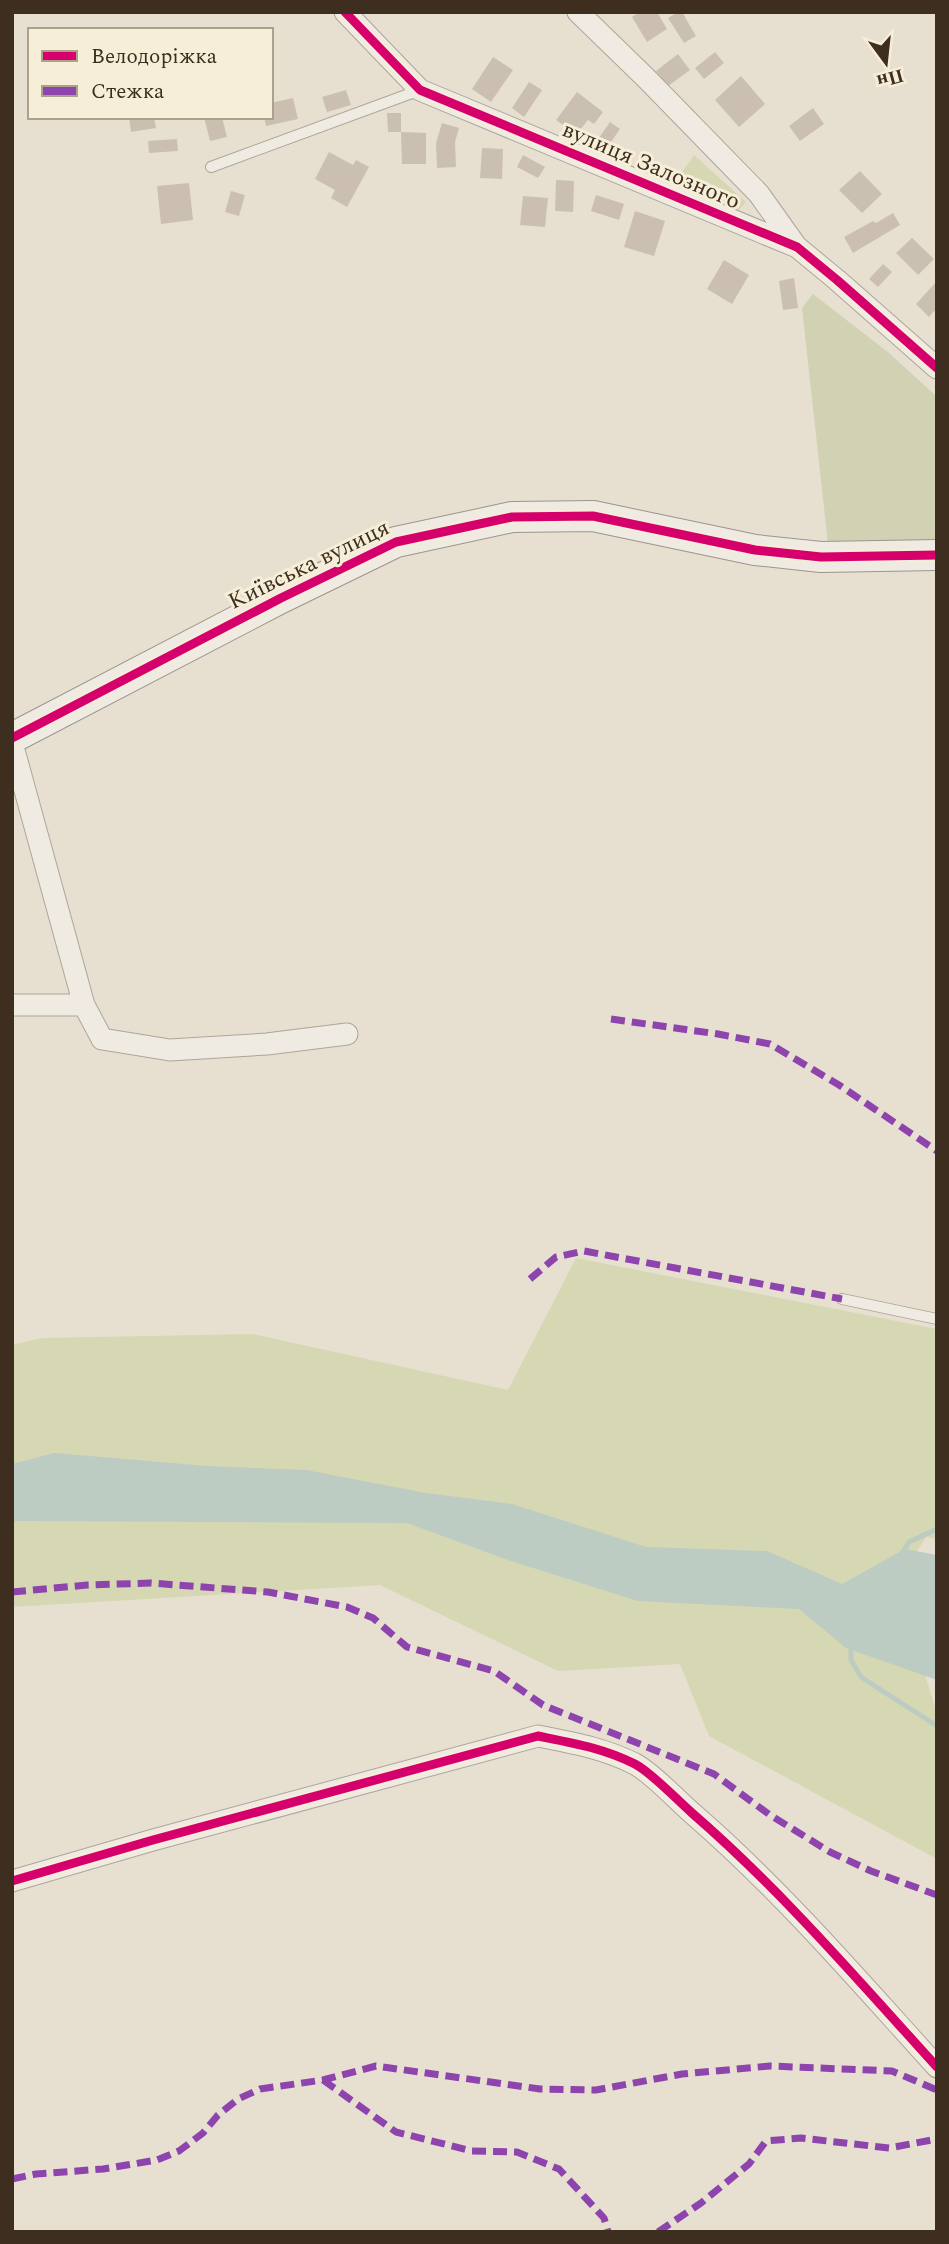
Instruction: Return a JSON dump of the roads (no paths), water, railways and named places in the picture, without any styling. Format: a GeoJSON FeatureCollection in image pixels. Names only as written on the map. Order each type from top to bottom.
{"type":"FeatureCollection","features":[{"type":"Feature","properties":{"kind":"street","name":"вулиця Залозного"},"geometry":{"type":"LineString","coordinates":[[345,12],[420,90],[797,247],[937,368]]}},
{"type":"Feature","properties":{"kind":"street"},"geometry":{"type":"LineString","coordinates":[[578,12],[758,194],[797,247]]}},
{"type":"Feature","properties":{"kind":"street","name":"Київська вулиця"},"geometry":{"type":"LineString","coordinates":[[12,738],[281,598],[396,542],[512,517],[593,516],[755,550],[821,557],[937,555]]}},
{"type":"Feature","properties":{"kind":"street"},"geometry":{"type":"LineString","coordinates":[[12,743],[84,1005],[102,1039],[170,1049],[267,1044],[347,1034]]}},
{"type":"Feature","properties":{"kind":"street"},"geometry":{"type":"LineString","coordinates":[[12,1005],[84,1005]]}},
{"type":"Feature","properties":{"kind":"street"},"geometry":{"type":"LineString","coordinates":[[12,1881],[538,1736],[594,1746],[638,1766],[705,1824],[819,1937],[937,2067]]}},
{"type":"Feature","properties":{"kind":"lane"},"geometry":{"type":"LineString","coordinates":[[211,167],[420,90]]}},
{"type":"Feature","properties":{"kind":"lane"},"geometry":{"type":"LineString","coordinates":[[842,1298],[937,1320]]}},
{"type":"Feature","properties":{"kind":"waterway"},"geometry":{"type":"LineString","coordinates":[[901,1555],[909,1542],[937,1529]]}},
{"type":"Feature","properties":{"kind":"waterway"},"geometry":{"type":"LineString","coordinates":[[851,1645],[851,1660],[861,1677],[937,1726]]}}]}
